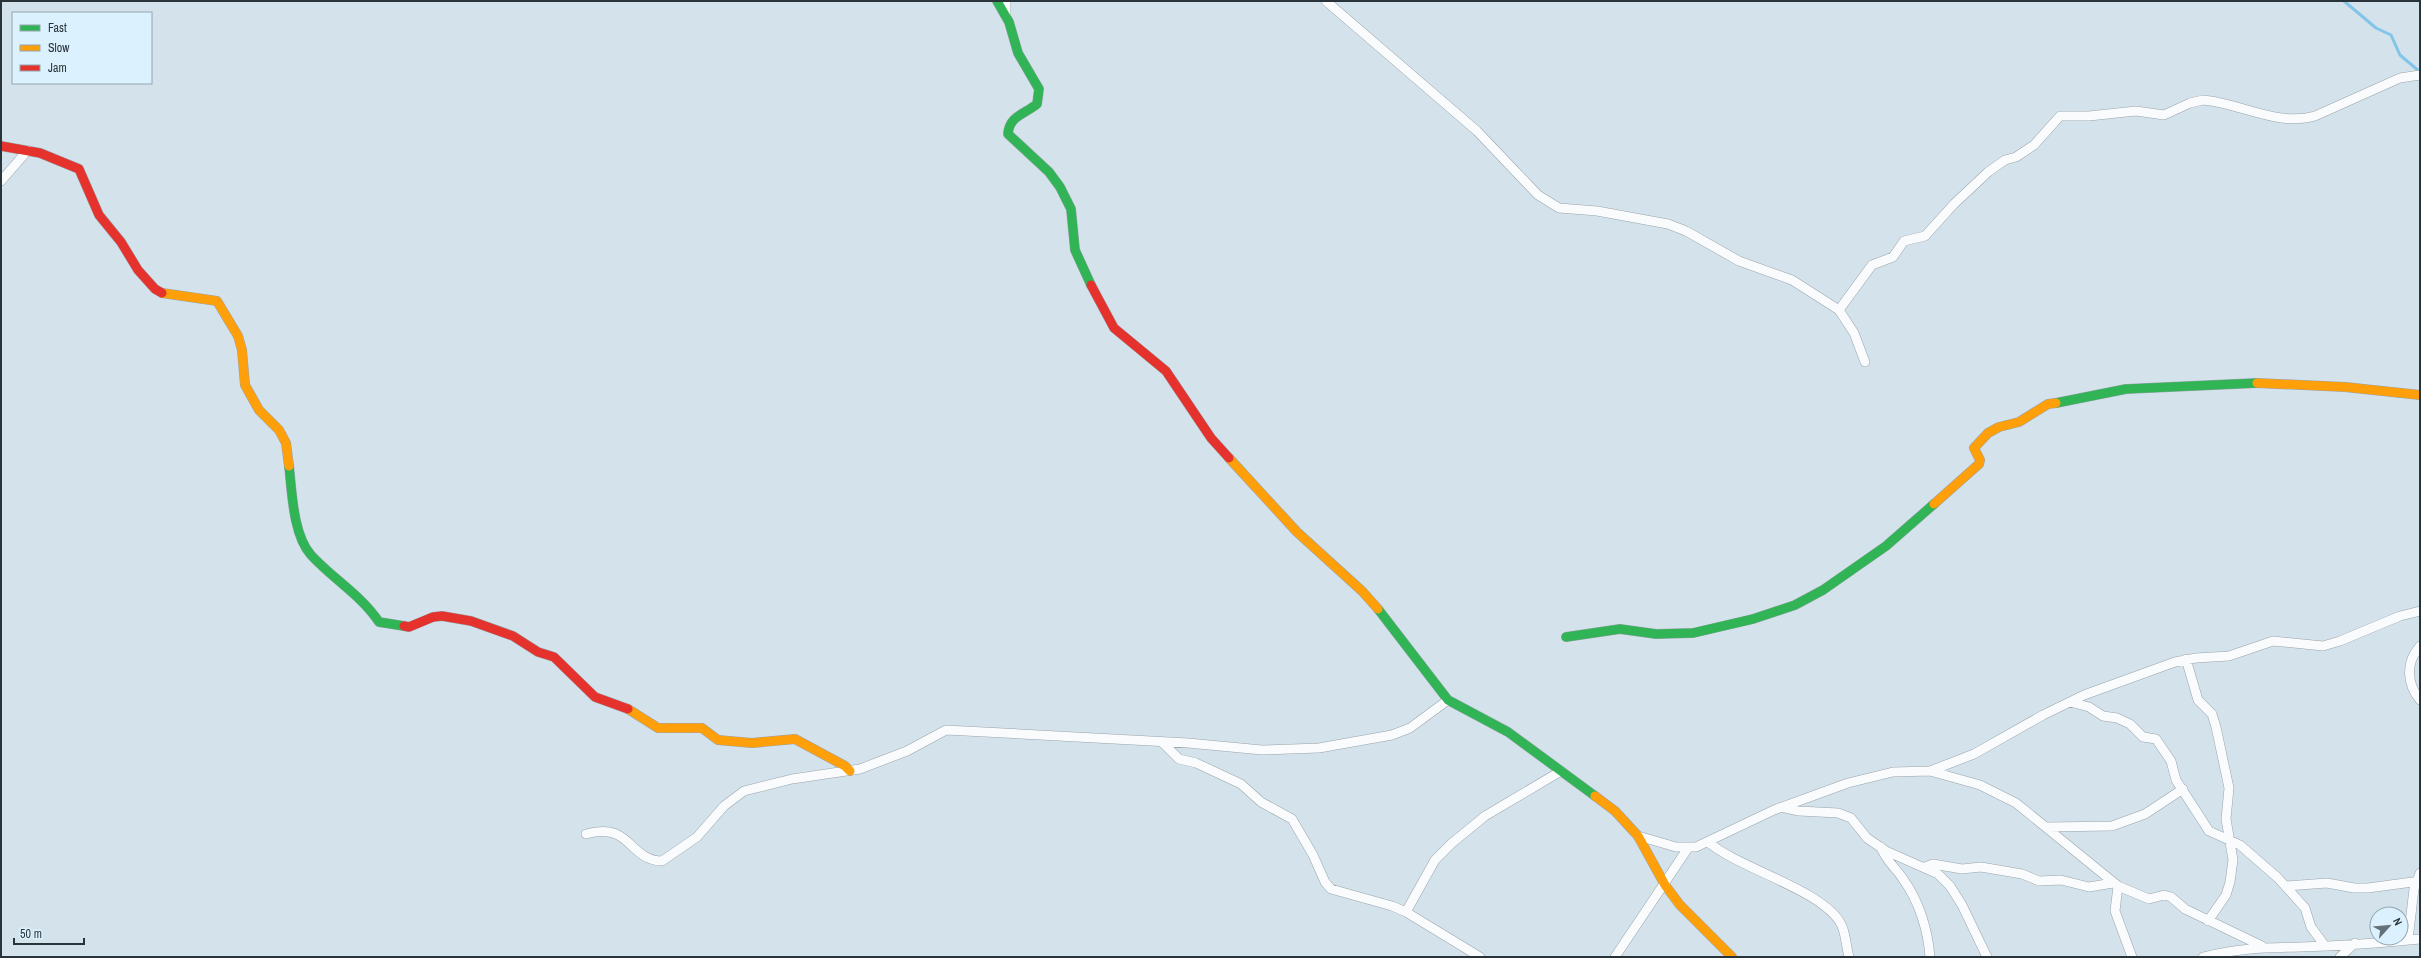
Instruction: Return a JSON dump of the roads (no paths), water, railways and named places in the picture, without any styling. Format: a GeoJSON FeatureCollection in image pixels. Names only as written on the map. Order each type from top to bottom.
{"type":"FeatureCollection","features":[{"type":"Feature","properties":{"kind":"street"},"geometry":{"type":"LineString","coordinates":[[997,1],[1006,15],[1018,53],[1039,89],[1037,104],[1033,108],[1013,118],[1009,124],[1008,134],[1049,172],[1060,187],[1070,209],[1075,250],[1107,319],[1117,331],[1166,371],[1211,438],[1297,532],[1362,591],[1399,634],[1430,678],[1448,700],[1508,732],[1615,811],[1638,836],[1665,885],[1688,914],[1732,957]]}},
{"type":"Feature","properties":{"kind":"street"},"geometry":{"type":"LineString","coordinates":[[1006,1],[1006,15]]}},
{"type":"Feature","properties":{"kind":"street"},"geometry":{"type":"LineString","coordinates":[[1326,1],[1477,131],[1538,195],[1549,203],[1559,208],[1602,212],[1675,226],[1739,261],[1792,280],[1839,310],[1857,338],[1865,362]]}},
{"type":"Feature","properties":{"kind":"street"},"geometry":{"type":"LineString","coordinates":[[1839,310],[1872,265],[1893,257],[1904,242],[1925,236],[1958,200],[1995,166],[2024,152],[2034,145],[2060,116],[2089,116],[2136,111],[2164,115],[2190,103],[2202,100],[2287,119],[2302,120],[2315,116],[2400,78],[2420,75]]}},
{"type":"Feature","properties":{"kind":"street"},"geometry":{"type":"LineString","coordinates":[[1,146],[28,150],[79,169],[99,215],[121,242],[138,270],[154,289],[162,293],[196,300],[217,301],[238,336],[242,350],[245,385],[259,410],[279,430],[286,443],[294,513],[302,539],[310,554],[369,607],[378,622],[409,627],[433,617],[442,616],[482,625],[513,636],[538,652],[559,660],[595,698],[625,707],[658,728],[702,728],[718,740],[752,743],[795,739],[818,750],[845,766],[850,771]]}},
{"type":"Feature","properties":{"kind":"street"},"geometry":{"type":"LineString","coordinates":[[1,181],[28,150]]}},
{"type":"Feature","properties":{"kind":"street"},"geometry":{"type":"LineString","coordinates":[[1566,637],[1620,629],[1656,634],[1693,633],[1753,619],[1795,605],[1823,590],[1903,532],[1979,464],[1980,460],[1974,448],[1988,433],[2004,425],[2019,422],[2048,404],[2126,389],[2246,382],[2345,387],[2420,395]]}},
{"type":"Feature","properties":{"kind":"street"},"geometry":{"type":"LineString","coordinates":[[1930,771],[1974,754],[2070,702],[2127,678],[2186,659],[2229,656],[2273,641],[2282,640],[2311,647],[2323,646],[2340,641],[2400,616],[2420,611]]}},
{"type":"Feature","properties":{"kind":"street"},"geometry":{"type":"LineString","coordinates":[[2420,646],[2413,658],[2409,678],[2412,688],[2420,700]]}},
{"type":"Feature","properties":{"kind":"street"},"geometry":{"type":"LineString","coordinates":[[2186,659],[2198,700],[2209,710],[2216,727],[2229,788],[2226,819],[2233,860],[2230,882],[2226,895],[2208,921]]}},
{"type":"Feature","properties":{"kind":"street"},"geometry":{"type":"LineString","coordinates":[[586,834],[598,830],[613,833],[626,838],[645,857],[662,861],[698,837],[724,806],[744,791],[792,779],[850,771],[907,751],[946,730],[1162,742],[1262,750],[1326,747],[1392,735],[1410,728],[1448,700]]}},
{"type":"Feature","properties":{"kind":"street"},"geometry":{"type":"LineString","coordinates":[[2070,702],[2089,707],[2103,716],[2117,718],[2130,724],[2143,737],[2156,739],[2171,761],[2174,775],[2209,831],[2229,839],[2257,858],[2286,886],[2305,908],[2311,927],[2325,946]]}},
{"type":"Feature","properties":{"kind":"street"},"geometry":{"type":"LineString","coordinates":[[1162,742],[1179,759],[1196,763],[1241,784],[1261,802],[1292,819],[1311,851],[1325,882],[1331,889],[1392,906],[1406,912],[1480,957]]}},
{"type":"Feature","properties":{"kind":"street"},"geometry":{"type":"LineString","coordinates":[[1638,836],[1676,847],[1688,848],[1708,842],[1781,807],[1874,776],[1912,770],[1930,771],[1960,779],[2000,794],[2048,827],[2116,884],[2149,899],[2164,895],[2171,896],[2185,909],[2262,946]]}},
{"type":"Feature","properties":{"kind":"street"},"geometry":{"type":"LineString","coordinates":[[1406,912],[1435,860],[1452,843],[1485,816],[1561,771]]}},
{"type":"Feature","properties":{"kind":"street"},"geometry":{"type":"LineString","coordinates":[[2048,827],[2112,826],[2145,814],[2183,789]]}},
{"type":"Feature","properties":{"kind":"street"},"geometry":{"type":"LineString","coordinates":[[1781,807],[1799,811],[1838,813],[1851,818],[1867,838],[1880,847],[1903,860],[1925,867],[1938,874],[1950,886],[1972,923],[1987,957]]}},
{"type":"Feature","properties":{"kind":"street"},"geometry":{"type":"LineString","coordinates":[[1708,842],[1730,858],[1779,880],[1820,904],[1836,916],[1842,926],[1848,957]]}},
{"type":"Feature","properties":{"kind":"street"},"geometry":{"type":"LineString","coordinates":[[1880,847],[1886,859],[1900,874],[1913,894],[1926,932],[1930,957]]}},
{"type":"Feature","properties":{"kind":"street"},"geometry":{"type":"LineString","coordinates":[[1615,957],[1665,885],[1688,848]]}},
{"type":"Feature","properties":{"kind":"street"},"geometry":{"type":"LineString","coordinates":[[1925,867],[1933,864],[1962,869],[1981,867],[2022,874],[2039,881],[2061,880],[2089,887],[2116,884]]}},
{"type":"Feature","properties":{"kind":"street"},"geometry":{"type":"LineString","coordinates":[[2286,886],[2327,883],[2354,888],[2419,878],[2409,934]]}},
{"type":"Feature","properties":{"kind":"street"},"geometry":{"type":"LineString","coordinates":[[2116,884],[2115,911],[2132,957]]}},
{"type":"Feature","properties":{"kind":"street"},"geometry":{"type":"LineString","coordinates":[[2409,940],[2420,938]]}},
{"type":"Feature","properties":{"kind":"street"},"geometry":{"type":"LineString","coordinates":[[2203,957],[2232,950],[2262,946],[2325,946],[2369,942]]}},
{"type":"Feature","properties":{"kind":"street"},"geometry":{"type":"LineString","coordinates":[[2340,957],[2355,943]]}},
{"type":"Feature","properties":{"kind":"waterway"},"geometry":{"type":"LineString","coordinates":[[2344,1],[2376,28],[2391,35],[2400,55],[2420,72]]}}]}
